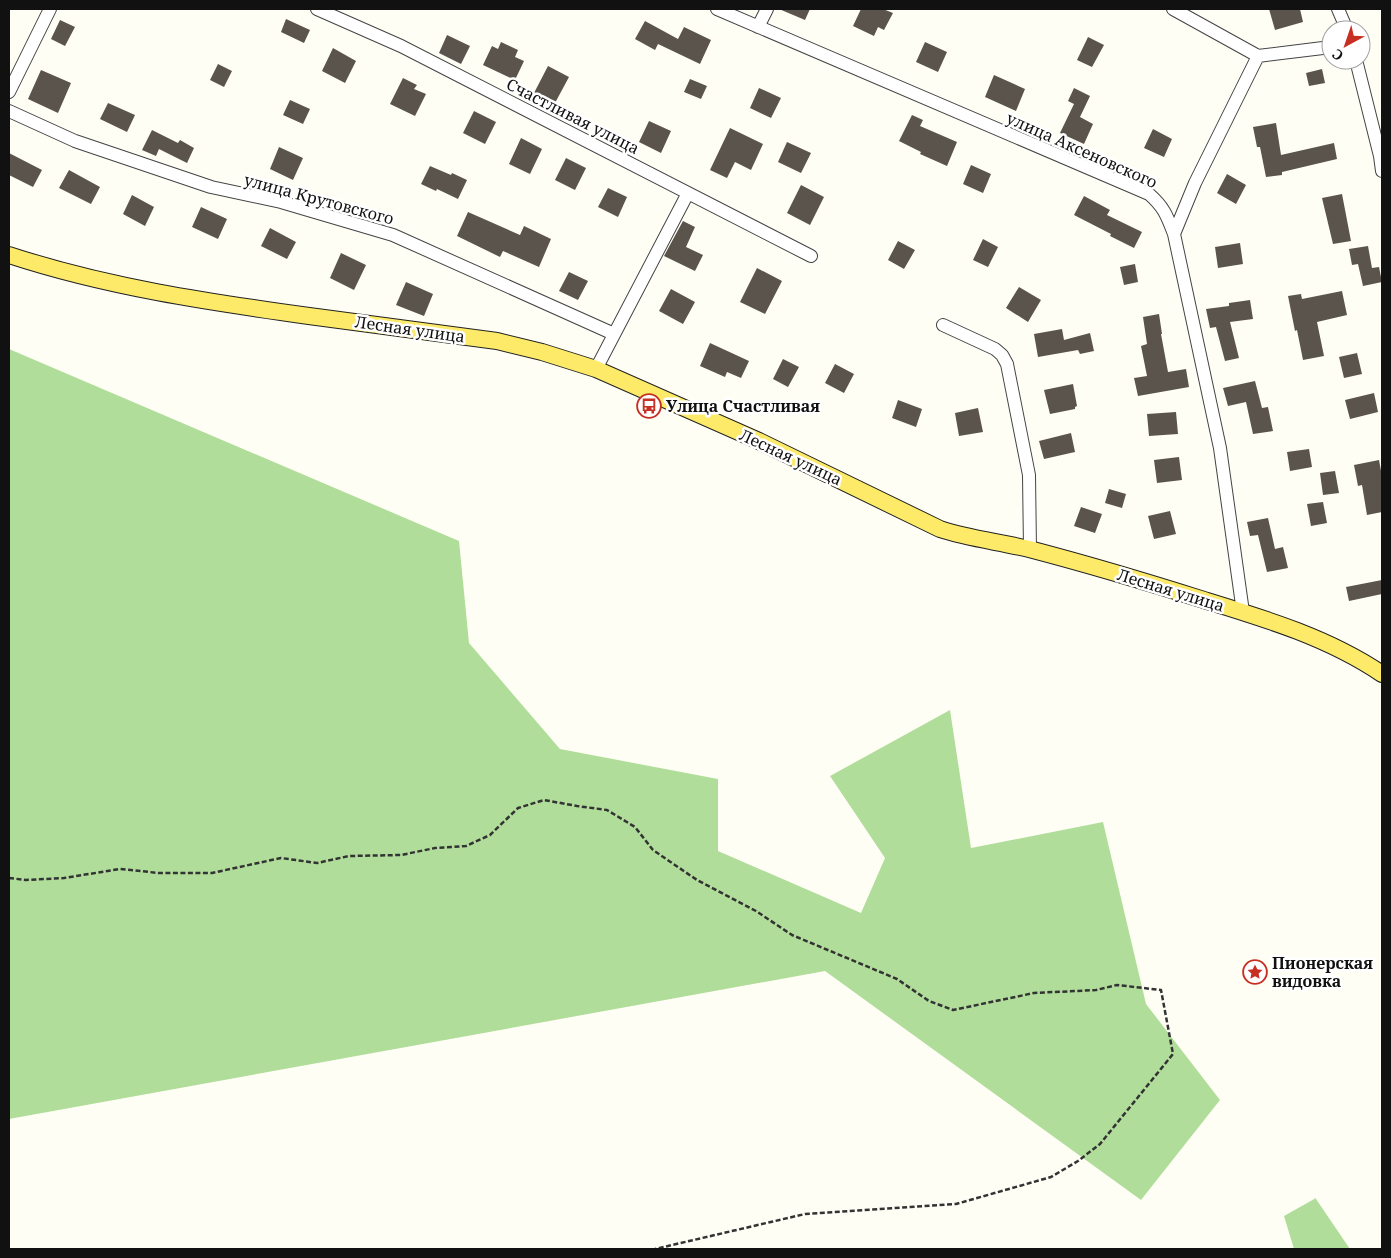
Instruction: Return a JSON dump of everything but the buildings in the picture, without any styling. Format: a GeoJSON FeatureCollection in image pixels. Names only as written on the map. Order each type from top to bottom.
{"type":"FeatureCollection","features":[{"type":"Feature","properties":{"kind":"main road","name":"Лесная улица"},"geometry":{"type":"LineString","coordinates":[[9,255],[107,282],[215,303],[497,341],[542,352],[596,369],[759,441],[940,529],[955,534],[1030,549],[1122,574],[1243,612],[1324,641],[1361,660],[1382,674]]}},
{"type":"Feature","properties":{"kind":"street"},"geometry":{"type":"LineString","coordinates":[[9,92],[50,9]]}},
{"type":"Feature","properties":{"kind":"street","name":"Счастливая улица"},"geometry":{"type":"LineString","coordinates":[[317,9],[402,46],[811,256]]}},
{"type":"Feature","properties":{"kind":"street","name":"улица Аксеновского"},"geometry":{"type":"LineString","coordinates":[[716,9],[1149,194],[1166,211],[1174,234],[1220,448],[1243,612]]}},
{"type":"Feature","properties":{"kind":"street"},"geometry":{"type":"LineString","coordinates":[[758,27],[767,9]]}},
{"type":"Feature","properties":{"kind":"street"},"geometry":{"type":"LineString","coordinates":[[1173,9],[1258,56],[1321,48]]}},
{"type":"Feature","properties":{"kind":"street"},"geometry":{"type":"LineString","coordinates":[[1174,234],[1195,183],[1258,56]]}},
{"type":"Feature","properties":{"kind":"street"},"geometry":{"type":"LineString","coordinates":[[1358,70],[1382,171]]}},
{"type":"Feature","properties":{"kind":"street","name":"улица Крутовского"},"geometry":{"type":"LineString","coordinates":[[9,111],[75,141],[211,187],[281,202],[393,235],[614,334]]}},
{"type":"Feature","properties":{"kind":"street"},"geometry":{"type":"LineString","coordinates":[[596,369],[688,193]]}},
{"type":"Feature","properties":{"kind":"street"},"geometry":{"type":"LineString","coordinates":[[943,325],[995,349],[1002,355],[1007,364],[1029,475],[1030,549]]}},
{"type":"Feature","properties":{"kind":"path"},"geometry":{"type":"LineString","coordinates":[[9,878],[26,880],[64,878],[120,869],[159,873],[212,873],[281,858],[317,864],[349,856],[400,855],[435,848],[466,846],[490,835],[518,808],[544,800],[607,810],[636,827],[654,850],[697,880],[756,911],[792,935],[897,979],[929,1001],[953,1010],[1034,993],[1096,990],[1117,984],[1161,990],[1173,1054],[1100,1144],[1078,1161],[1051,1177],[956,1204],[805,1214],[655,1249]]}},
{"type":"Feature","properties":{"kind":"green space"},"geometry":{"type":"Polygon","coordinates":[[[9,349],[459,541],[469,643],[560,749],[718,779],[718,851],[861,913],[885,858],[830,776],[950,710],[971,848],[1103,822],[1146,1004],[1220,1100],[1141,1200],[825,971],[9,1119],[9,349]]]}},
{"type":"Feature","properties":{"kind":"green space"},"geometry":{"type":"Polygon","coordinates":[[[1316,1198],[1350,1249],[1294,1249],[1284,1216],[1316,1198]]]}},
{"type":"Feature","properties":{"kind":"place","name":"Улица Счастливая"},"geometry":{"type":"Point","coordinates":[649,406]}},
{"type":"Feature","properties":{"kind":"place","name":"Пионерская видовка"},"geometry":{"type":"Point","coordinates":[1255,972]}}]}
